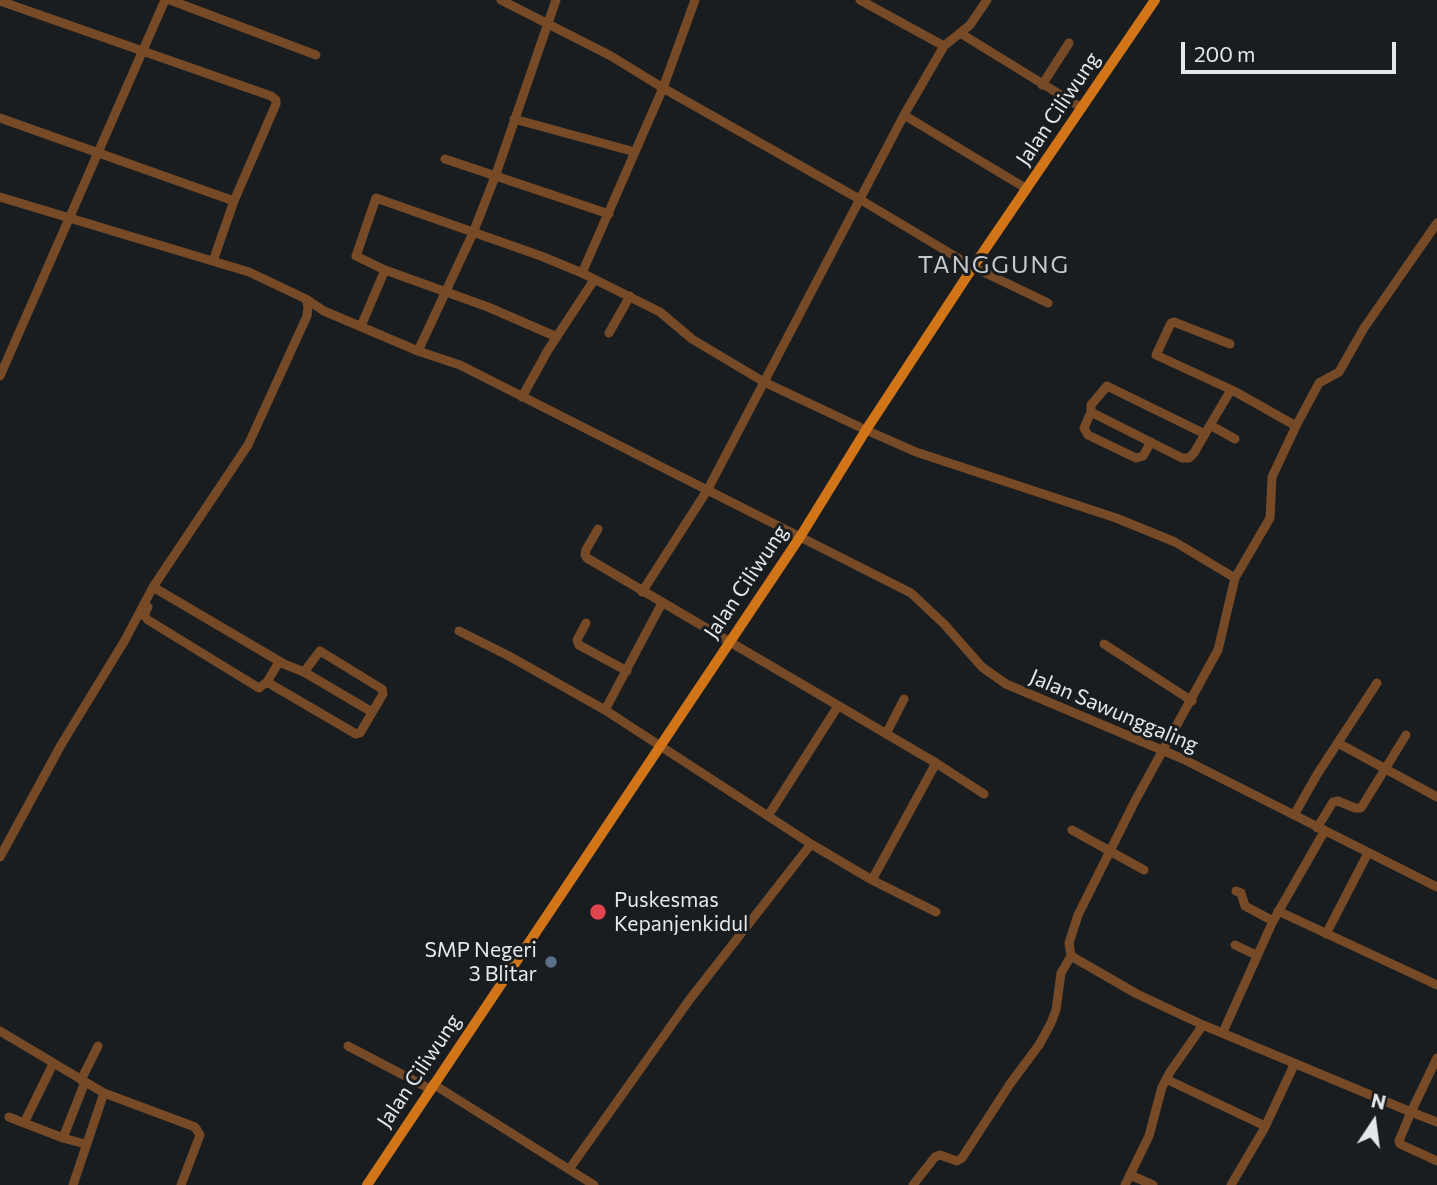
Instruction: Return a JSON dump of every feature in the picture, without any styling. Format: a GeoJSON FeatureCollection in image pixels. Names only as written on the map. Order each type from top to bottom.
{"type":"FeatureCollection","features":[{"type":"Feature","properties":{"kind":"main road","name":"Jalan Ciliwung"},"geometry":{"type":"LineString","coordinates":[[367,1185],[800,537],[866,430],[973,267],[1155,0]]}},
{"type":"Feature","properties":{"kind":"street"},"geometry":{"type":"LineString","coordinates":[[0,376],[70,219],[96,153],[167,0],[316,55]]}},
{"type":"Feature","properties":{"kind":"street"},"geometry":{"type":"LineString","coordinates":[[501,0],[611,55],[663,88],[973,267],[1048,303]]}},
{"type":"Feature","properties":{"kind":"street"},"geometry":{"type":"LineString","coordinates":[[418,351],[473,233],[556,0]]}},
{"type":"Feature","properties":{"kind":"street"},"geometry":{"type":"LineString","coordinates":[[582,273],[663,88],[695,0]]}},
{"type":"Feature","properties":{"kind":"street"},"geometry":{"type":"LineString","coordinates":[[642,592],[708,489],[904,115],[944,46],[978,15],[987,0]]}},
{"type":"Feature","properties":{"kind":"street"},"geometry":{"type":"LineString","coordinates":[[0,1],[276,100],[234,201],[213,261]]}},
{"type":"Feature","properties":{"kind":"street"},"geometry":{"type":"LineString","coordinates":[[864,1],[944,46]]}},
{"type":"Feature","properties":{"kind":"street"},"geometry":{"type":"LineString","coordinates":[[960,33],[1082,108]]}},
{"type":"Feature","properties":{"kind":"street"},"geometry":{"type":"LineString","coordinates":[[1042,85],[1069,43]]}},
{"type":"Feature","properties":{"kind":"street"},"geometry":{"type":"LineString","coordinates":[[904,115],[1027,189]]}},
{"type":"Feature","properties":{"kind":"street"},"geometry":{"type":"LineString","coordinates":[[0,118],[234,201]]}},
{"type":"Feature","properties":{"kind":"street"},"geometry":{"type":"LineString","coordinates":[[514,119],[635,152]]}},
{"type":"Feature","properties":{"kind":"street"},"geometry":{"type":"LineString","coordinates":[[445,159],[609,214]]}},
{"type":"Feature","properties":{"kind":"street","name":"Jalan Sawunggaling"},"geometry":{"type":"LineString","coordinates":[[0,197],[249,272],[306,299],[324,311],[418,351],[460,365],[911,593],[944,624],[982,667],[1018,689],[1219,777],[1437,887]]}},
{"type":"Feature","properties":{"kind":"street"},"geometry":{"type":"LineString","coordinates":[[557,337],[356,257],[376,198],[582,273],[660,312],[692,339],[764,382],[866,430],[916,452],[1116,518],[1175,542],[1235,578]]}},
{"type":"Feature","properties":{"kind":"street"},"geometry":{"type":"LineString","coordinates":[[913,1185],[935,1157],[940,1155],[957,1161],[962,1158],[1051,1023],[1056,1010],[1061,973],[1071,956],[1069,943],[1078,915],[1109,852],[1192,701],[1223,637],[1235,578],[1270,518],[1272,477],[1296,426],[1320,383],[1339,372],[1364,328],[1437,223]]}},
{"type":"Feature","properties":{"kind":"street"},"geometry":{"type":"LineString","coordinates":[[360,326],[384,270]]}},
{"type":"Feature","properties":{"kind":"street"},"geometry":{"type":"LineString","coordinates":[[522,397],[594,279]]}},
{"type":"Feature","properties":{"kind":"street"},"geometry":{"type":"LineString","coordinates":[[609,333],[630,296]]}},
{"type":"Feature","properties":{"kind":"street"},"geometry":{"type":"LineString","coordinates":[[0,858],[61,745],[155,589],[248,445],[307,316],[306,299]]}},
{"type":"Feature","properties":{"kind":"street"},"geometry":{"type":"LineString","coordinates":[[307,316],[324,311]]}},
{"type":"Feature","properties":{"kind":"street"},"geometry":{"type":"LineString","coordinates":[[1230,344],[1174,322],[1171,323],[1156,355],[1231,390],[1296,426]]}},
{"type":"Feature","properties":{"kind":"street"},"geometry":{"type":"LineString","coordinates":[[1151,442],[1143,456],[1136,458],[1087,435],[1084,428],[1091,405],[1107,386],[1235,439]]}},
{"type":"Feature","properties":{"kind":"street"},"geometry":{"type":"LineString","coordinates":[[1091,412],[1182,458],[1189,458],[1231,390]]}},
{"type":"Feature","properties":{"kind":"street"},"geometry":{"type":"LineString","coordinates":[[598,529],[584,555],[984,794]]}},
{"type":"Feature","properties":{"kind":"street"},"geometry":{"type":"LineString","coordinates":[[155,589],[372,712]]}},
{"type":"Feature","properties":{"kind":"street"},"geometry":{"type":"LineString","coordinates":[[155,589],[144,615],[148,620],[259,688],[269,684],[282,663]]}},
{"type":"Feature","properties":{"kind":"street"},"geometry":{"type":"LineString","coordinates":[[605,710],[662,603]]}},
{"type":"Feature","properties":{"kind":"street"},"geometry":{"type":"LineString","coordinates":[[586,623],[577,640],[579,645],[627,671]]}},
{"type":"Feature","properties":{"kind":"street"},"geometry":{"type":"LineString","coordinates":[[459,631],[605,710],[811,844],[872,880],[936,912]]}},
{"type":"Feature","properties":{"kind":"street"},"geometry":{"type":"LineString","coordinates":[[1104,644],[1192,701]]}},
{"type":"Feature","properties":{"kind":"street"},"geometry":{"type":"LineString","coordinates":[[269,684],[356,734],[360,733],[383,694],[382,689],[320,651],[304,672]]}},
{"type":"Feature","properties":{"kind":"street"},"geometry":{"type":"LineString","coordinates":[[1294,815],[1377,682]]}},
{"type":"Feature","properties":{"kind":"street"},"geometry":{"type":"LineString","coordinates":[[886,734],[904,699]]}},
{"type":"Feature","properties":{"kind":"street"},"geometry":{"type":"LineString","coordinates":[[768,816],[838,706]]}},
{"type":"Feature","properties":{"kind":"street"},"geometry":{"type":"LineString","coordinates":[[1223,1032],[1256,955],[1332,802],[1338,801],[1361,808],[1406,735]]}},
{"type":"Feature","properties":{"kind":"street"},"geometry":{"type":"LineString","coordinates":[[1338,743],[1437,797]]}},
{"type":"Feature","properties":{"kind":"street"},"geometry":{"type":"LineString","coordinates":[[872,880],[936,763]]}},
{"type":"Feature","properties":{"kind":"street"},"geometry":{"type":"LineString","coordinates":[[1072,830],[1144,870]]}},
{"type":"Feature","properties":{"kind":"street"},"geometry":{"type":"LineString","coordinates":[[570,1168],[690,999],[811,844]]}},
{"type":"Feature","properties":{"kind":"street"},"geometry":{"type":"LineString","coordinates":[[1325,934],[1367,853]]}},
{"type":"Feature","properties":{"kind":"street"},"geometry":{"type":"LineString","coordinates":[[1236,891],[1241,893],[1245,906],[1273,921]]}},
{"type":"Feature","properties":{"kind":"street"},"geometry":{"type":"LineString","coordinates":[[1278,911],[1437,985]]}},
{"type":"Feature","properties":{"kind":"street"},"geometry":{"type":"LineString","coordinates":[[1235,945],[1256,955]]}},
{"type":"Feature","properties":{"kind":"street"},"geometry":{"type":"LineString","coordinates":[[1071,956],[1112,981],[1203,1025],[1294,1065],[1437,1122]]}},
{"type":"Feature","properties":{"kind":"street"},"geometry":{"type":"LineString","coordinates":[[1125,1185],[1149,1136],[1158,1097],[1166,1079],[1203,1025]]}},
{"type":"Feature","properties":{"kind":"street"},"geometry":{"type":"LineString","coordinates":[[0,1031],[104,1093],[195,1127],[199,1131],[181,1185]]}},
{"type":"Feature","properties":{"kind":"street"},"geometry":{"type":"LineString","coordinates":[[63,1138],[97,1046]]}},
{"type":"Feature","properties":{"kind":"street"},"geometry":{"type":"LineString","coordinates":[[348,1046],[431,1087],[570,1168],[594,1185]]}},
{"type":"Feature","properties":{"kind":"street"},"geometry":{"type":"LineString","coordinates":[[1437,1058],[1399,1142],[1437,1161]]}},
{"type":"Feature","properties":{"kind":"street"},"geometry":{"type":"LineString","coordinates":[[24,1123],[53,1064]]}},
{"type":"Feature","properties":{"kind":"street"},"geometry":{"type":"LineString","coordinates":[[1231,1185],[1265,1126],[1294,1065]]}},
{"type":"Feature","properties":{"kind":"street"},"geometry":{"type":"LineString","coordinates":[[1166,1079],[1265,1126]]}},
{"type":"Feature","properties":{"kind":"street"},"geometry":{"type":"LineString","coordinates":[[73,1185],[104,1093]]}},
{"type":"Feature","properties":{"kind":"street"},"geometry":{"type":"LineString","coordinates":[[9,1117],[85,1144]]}},
{"type":"Feature","properties":{"kind":"street"},"geometry":{"type":"LineString","coordinates":[[1130,1175],[1153,1185]]}},
{"type":"Feature","properties":{"kind":"place","name":"Puskesmas Kepanjenkidul"},"geometry":{"type":"Point","coordinates":[598,912]}},
{"type":"Feature","properties":{"kind":"place","name":"SMP Negeri 3 Blitar"},"geometry":{"type":"Point","coordinates":[551,962]}},
{"type":"Feature","properties":{"kind":"district","name":"TANGGUNG"},"geometry":{"type":"Point","coordinates":[994,265]}}]}
